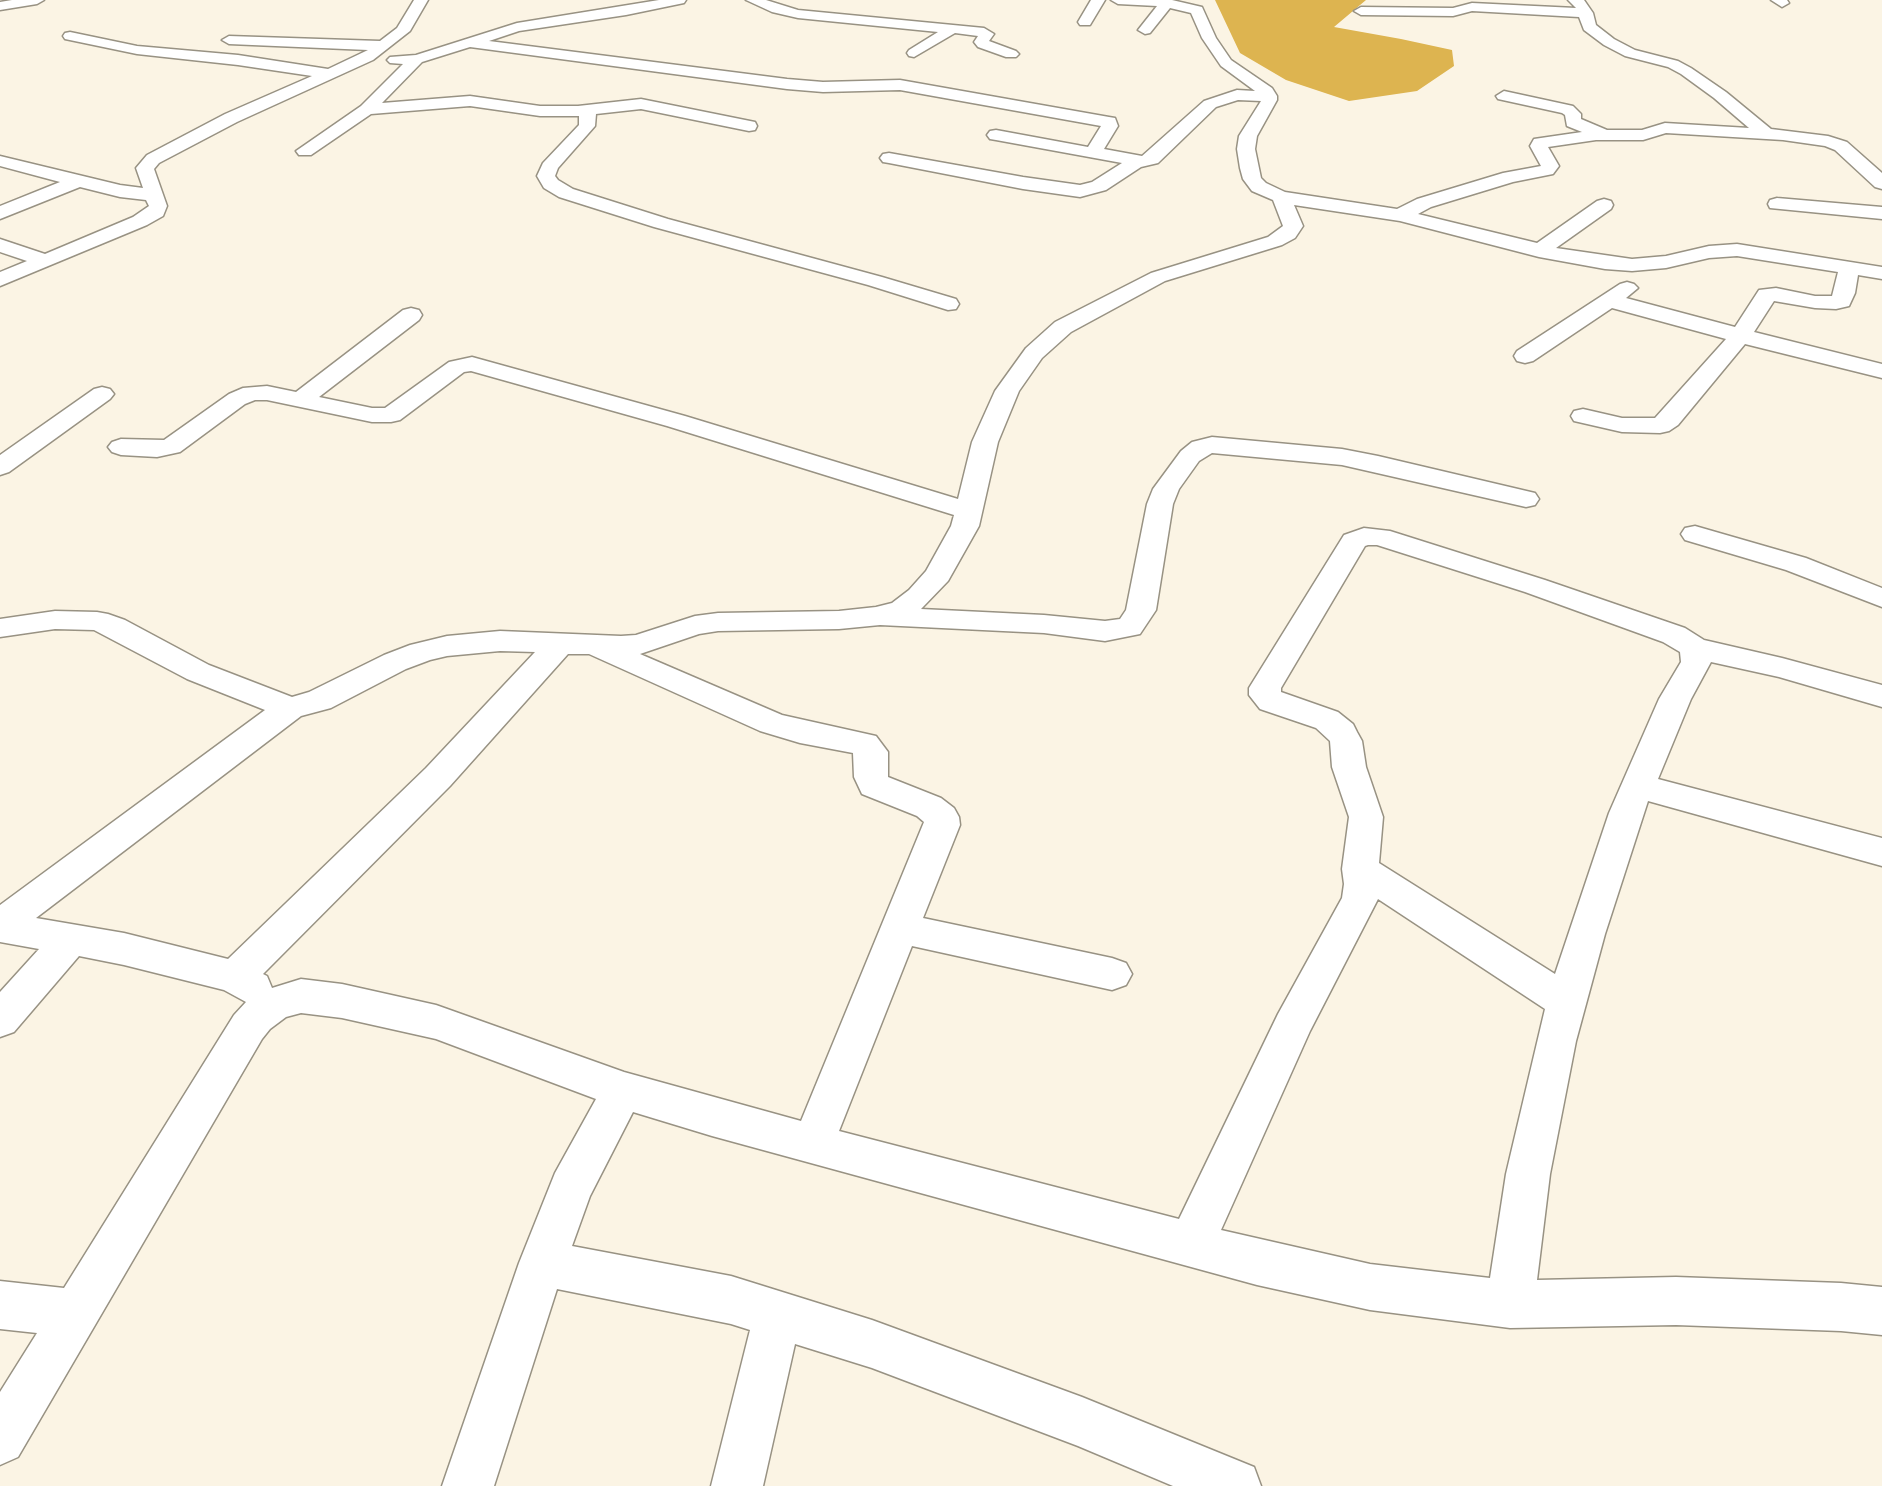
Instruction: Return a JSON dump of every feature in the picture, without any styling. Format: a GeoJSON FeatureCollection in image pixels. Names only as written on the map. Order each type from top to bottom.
{"type":"FeatureCollection","features":[{"type":"Feature","properties":{"kind":"street"},"geometry":{"type":"LineString","coordinates":[[0,6],[37,0]]}},
{"type":"Feature","properties":{"kind":"street"},"geometry":{"type":"LineString","coordinates":[[0,280],[156,212],[158,206],[145,168],[153,159],[231,118],[360,61],[384,53],[403,31],[420,0]]}},
{"type":"Feature","properties":{"kind":"street"},"geometry":{"type":"LineString","coordinates":[[229,40],[384,53],[400,60],[417,59],[518,27],[626,11],[679,0]]}},
{"type":"Feature","properties":{"kind":"street"},"geometry":{"type":"LineString","coordinates":[[753,0],[798,14],[987,32],[981,42],[983,44],[1011,54]]}},
{"type":"Feature","properties":{"kind":"street"},"geometry":{"type":"LineString","coordinates":[[1084,22],[1098,0]]}},
{"type":"Feature","properties":{"kind":"street"},"geometry":{"type":"LineString","coordinates":[[1118,0],[1160,2],[1197,10],[1209,38],[1222,58],[1266,91],[1269,100],[1248,136],[1246,149],[1252,179],[1259,187],[1281,197],[1400,215],[1539,251],[1605,263],[1632,265],[1666,262],[1709,252],[1737,250],[1882,273]]}},
{"type":"Feature","properties":{"kind":"street"},"geometry":{"type":"LineString","coordinates":[[1426,0],[1477,2],[1517,8]]}},
{"type":"Feature","properties":{"kind":"street"},"geometry":{"type":"LineString","coordinates":[[1575,0],[1582,5],[1589,27],[1609,42],[1630,53],[1673,64],[1720,95],[1766,134]]}},
{"type":"Feature","properties":{"kind":"street"},"geometry":{"type":"LineString","coordinates":[[1145,30],[1160,2]]}},
{"type":"Feature","properties":{"kind":"street"},"geometry":{"type":"LineString","coordinates":[[1361,11],[1453,12],[1472,6],[1586,13]]}},
{"type":"Feature","properties":{"kind":"street"},"geometry":{"type":"LineString","coordinates":[[518,27],[577,35]]}},
{"type":"Feature","properties":{"kind":"street"},"geometry":{"type":"LineString","coordinates":[[914,53],[952,28]]}},
{"type":"Feature","properties":{"kind":"street"},"geometry":{"type":"LineString","coordinates":[[70,36],[137,50],[238,60],[330,74]]}},
{"type":"Feature","properties":{"kind":"street"},"geometry":{"type":"LineString","coordinates":[[466,42],[810,86],[900,85],[1109,122],[1110,126],[1092,154]]}},
{"type":"Feature","properties":{"kind":"street"},"geometry":{"type":"LineString","coordinates":[[305,151],[367,109],[417,59]]}},
{"type":"Feature","properties":{"kind":"street"},"geometry":{"type":"LineString","coordinates":[[367,109],[451,101],[491,103],[546,111],[588,111],[641,104],[671,94]]}},
{"type":"Feature","properties":{"kind":"street"},"geometry":{"type":"LineString","coordinates":[[996,135],[1136,162],[1152,159],[1210,104],[1237,95],[1269,96]]}},
{"type":"Feature","properties":{"kind":"street"},"geometry":{"type":"LineString","coordinates":[[1504,96],[1567,109],[1571,111],[1573,122],[1605,135]]}},
{"type":"Feature","properties":{"kind":"street"},"geometry":{"type":"LineString","coordinates":[[641,104],[749,126]]}},
{"type":"Feature","properties":{"kind":"street"},"geometry":{"type":"LineString","coordinates":[[588,111],[587,126],[549,166],[546,176],[551,184],[566,193],[661,224],[875,281],[948,304]]}},
{"type":"Feature","properties":{"kind":"street"},"geometry":{"type":"LineString","coordinates":[[1400,215],[1424,203],[1509,177],[1546,170],[1550,166],[1539,146],[1540,143],[1605,135],[1643,135],[1671,128],[1812,138],[1841,146],[1882,183]]}},
{"type":"Feature","properties":{"kind":"street"},"geometry":{"type":"LineString","coordinates":[[889,158],[1023,183],[1080,191],[1099,186],[1136,162]]}},
{"type":"Feature","properties":{"kind":"street"},"geometry":{"type":"LineString","coordinates":[[0,161],[120,191],[155,195]]}},
{"type":"Feature","properties":{"kind":"street"},"geometry":{"type":"LineString","coordinates":[[0,213],[78,181]]}},
{"type":"Feature","properties":{"kind":"street"},"geometry":{"type":"LineString","coordinates":[[878,616],[902,609],[919,596],[938,575],[965,526],[985,442],[1007,392],[1034,353],[1063,327],[1102,304],[1158,277],[1275,241],[1288,234],[1293,226],[1281,197]]}},
{"type":"Feature","properties":{"kind":"street"},"geometry":{"type":"LineString","coordinates":[[1777,204],[1882,213]]}},
{"type":"Feature","properties":{"kind":"street"},"geometry":{"type":"LineString","coordinates":[[1539,251],[1604,206]]}},
{"type":"Feature","properties":{"kind":"street"},"geometry":{"type":"LineString","coordinates":[[0,245],[46,261]]}},
{"type":"Feature","properties":{"kind":"street"},"geometry":{"type":"LineString","coordinates":[[1526,356],[1666,262]]}},
{"type":"Feature","properties":{"kind":"street"},"geometry":{"type":"LineString","coordinates":[[1583,416],[1623,425],[1660,426],[1669,420],[1740,336],[1765,298],[1770,294],[1829,304],[1841,301],[1849,268]]}},
{"type":"Feature","properties":{"kind":"street"},"geometry":{"type":"LineString","coordinates":[[1608,300],[1740,336],[1882,370]]}},
{"type":"Feature","properties":{"kind":"street"},"geometry":{"type":"LineString","coordinates":[[300,400],[411,315]]}},
{"type":"Feature","properties":{"kind":"street"},"geometry":{"type":"LineString","coordinates":[[121,447],[157,449],[171,447],[237,399],[251,393],[267,393],[372,415],[391,415],[457,367],[472,364],[676,421],[968,511]]}},
{"type":"Feature","properties":{"kind":"street"},"geometry":{"type":"LineString","coordinates":[[0,467],[102,394]]}},
{"type":"Feature","properties":{"kind":"street"},"geometry":{"type":"LineString","coordinates":[[0,926],[290,708],[320,700],[395,662],[421,652],[447,646],[500,641],[596,646],[639,644],[695,625],[717,622],[839,620],[878,616],[1044,624],[1105,631],[1129,627],[1141,610],[1160,504],[1166,489],[1190,456],[1201,447],[1212,445],[1354,459],[1526,499]]}},
{"type":"Feature","properties":{"kind":"street"},"geometry":{"type":"LineString","coordinates":[[1695,534],[1797,564],[1882,598]]}},
{"type":"Feature","properties":{"kind":"street"},"geometry":{"type":"LineString","coordinates":[[1191,1244],[1292,1026],[1360,898],[1362,884],[1360,870],[1366,817],[1349,767],[1346,741],[1341,732],[1327,720],[1271,701],[1265,695],[1265,688],[1358,539],[1370,536],[1394,541],[1535,586],[1674,635],[1694,648],[1772,665],[1882,696]]}},
{"type":"Feature","properties":{"kind":"street"},"geometry":{"type":"LineString","coordinates":[[3,629],[55,620],[97,621],[114,627],[198,672],[290,708]]}},
{"type":"Feature","properties":{"kind":"street"},"geometry":{"type":"LineString","coordinates":[[235,977],[438,777],[560,644]]}},
{"type":"Feature","properties":{"kind":"street"},"geometry":{"type":"LineString","coordinates":[[596,646],[771,723],[800,732],[856,742],[868,747],[871,752],[871,777],[874,785],[929,807],[942,817],[942,825],[901,929],[813,1143]]}},
{"type":"Feature","properties":{"kind":"street"},"geometry":{"type":"LineString","coordinates":[[1510,1304],[1528,1174],[1566,1002],[1626,813],[1675,699],[1696,662],[1694,648]]}},
{"type":"Feature","properties":{"kind":"street"},"geometry":{"type":"LineString","coordinates":[[1638,786],[1882,852]]}},
{"type":"Feature","properties":{"kind":"street"},"geometry":{"type":"LineString","coordinates":[[1360,870],[1566,1002]]}},
{"type":"Feature","properties":{"kind":"street"},"geometry":{"type":"LineString","coordinates":[[0,926],[124,949],[235,977],[256,991],[265,1010]]}},
{"type":"Feature","properties":{"kind":"street"},"geometry":{"type":"LineString","coordinates":[[901,929],[1112,974]]}},
{"type":"Feature","properties":{"kind":"street"},"geometry":{"type":"LineString","coordinates":[[0,1020],[71,939]]}},
{"type":"Feature","properties":{"kind":"street"},"geometry":{"type":"LineString","coordinates":[[0,1439],[248,1027],[265,1010],[286,999],[301,996],[342,1000],[436,1022],[623,1090],[712,1117],[1257,1262],[1370,1287],[1510,1304],[1676,1302],[1882,1311]]}},
{"type":"Feature","properties":{"kind":"street"},"geometry":{"type":"LineString","coordinates":[[468,1486],[542,1263],[571,1188],[623,1090]]}},
{"type":"Feature","properties":{"kind":"street"},"geometry":{"type":"LineString","coordinates":[[542,1263],[730,1300],[872,1344],[1082,1422],[1235,1486]]}},
{"type":"Feature","properties":{"kind":"street"},"geometry":{"type":"LineString","coordinates":[[0,1305],[76,1313]]}},
{"type":"Feature","properties":{"kind":"street"},"geometry":{"type":"LineString","coordinates":[[737,1486],[778,1314]]}},
{"type":"Feature","properties":{"kind":"shaded area"},"geometry":{"type":"Polygon","coordinates":[[[1215,0],[1366,0],[1334,27],[1452,50],[1454,66],[1417,91],[1349,101],[1286,80],[1240,53],[1215,0]]]}}]}
